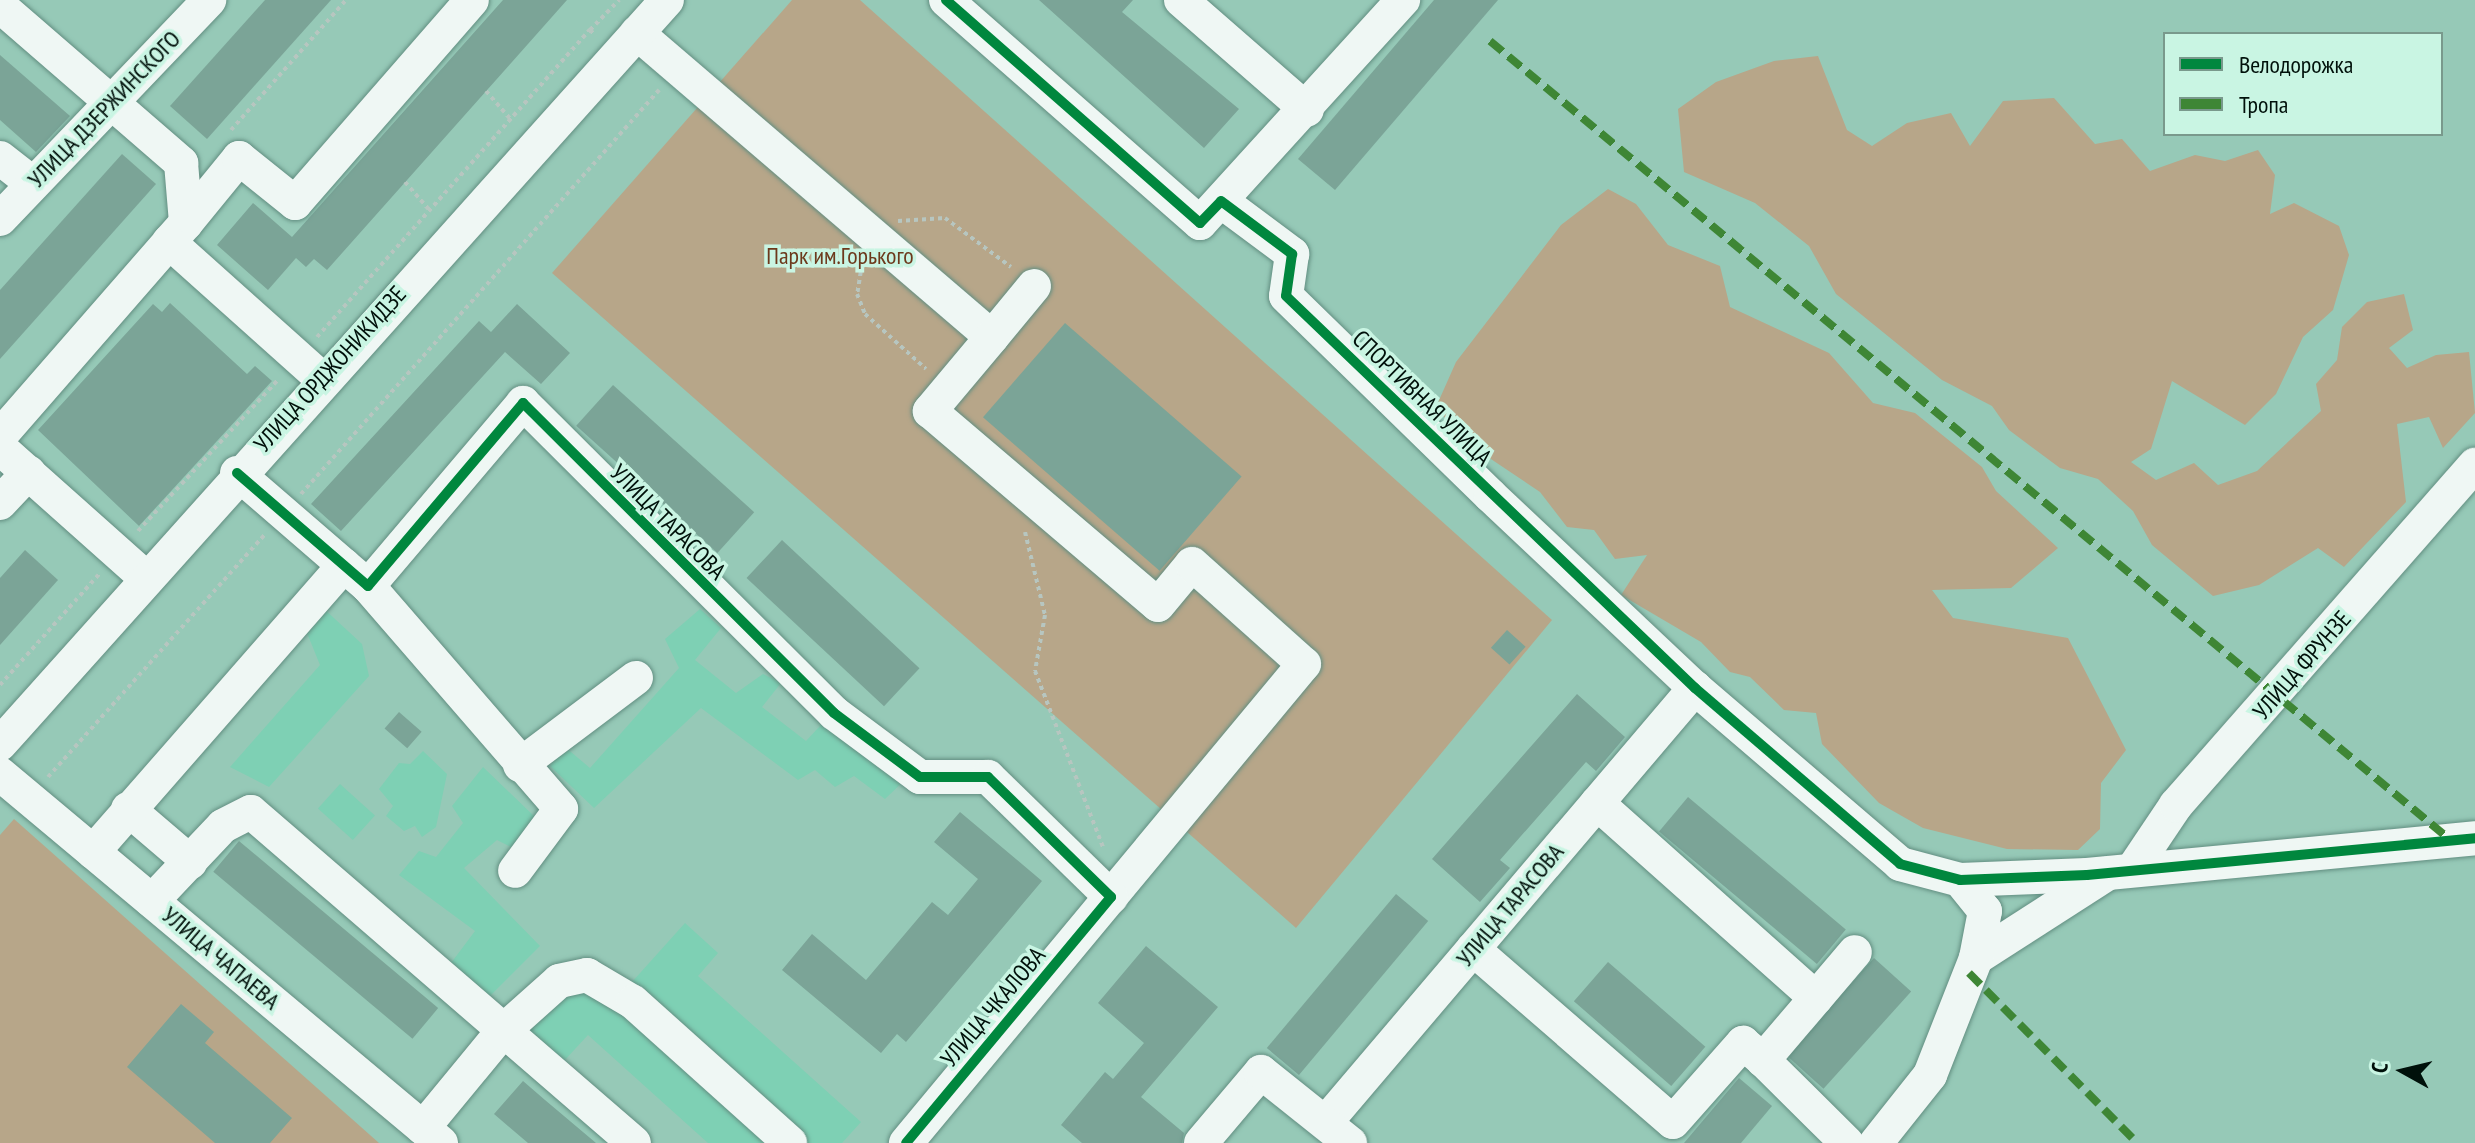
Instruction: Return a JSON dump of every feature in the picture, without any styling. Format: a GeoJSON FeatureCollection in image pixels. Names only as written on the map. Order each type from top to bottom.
{"type":"FeatureCollection","features":[{"type":"Feature","properties":{"kind":"street","name":"УЛИЦА ДЗЕРЖИНСКОГО"},"geometry":{"type":"LineString","coordinates":[[0,219],[209,0]]}},
{"type":"Feature","properties":{"kind":"street"},"geometry":{"type":"LineString","coordinates":[[0,436],[239,158],[295,203],[472,0]]}},
{"type":"Feature","properties":{"kind":"street"},"geometry":{"type":"LineString","coordinates":[[1181,0],[1307,110]]}},
{"type":"Feature","properties":{"kind":"street"},"geometry":{"type":"LineString","coordinates":[[951,1],[1200,223],[1307,110],[1403,0]]}},
{"type":"Feature","properties":{"kind":"street","name":"УЛИЦА ОРДЖОНИКИДЗЕ"},"geometry":{"type":"LineString","coordinates":[[0,744],[237,473],[310,368],[665,1]]}},
{"type":"Feature","properties":{"kind":"street"},"geometry":{"type":"LineString","coordinates":[[0,6],[181,163],[177,232],[310,368]]}},
{"type":"Feature","properties":{"kind":"street"},"geometry":{"type":"LineString","coordinates":[[626,44],[992,337]]}},
{"type":"Feature","properties":{"kind":"street"},"geometry":{"type":"LineString","coordinates":[[0,158],[32,183]]}},
{"type":"Feature","properties":{"kind":"street","name":"СПОРТИВНАЯ УЛИЦА"},"geometry":{"type":"LineString","coordinates":[[1221,201],[1292,254],[1286,296],[1695,688],[1900,864],[1960,880]]}},
{"type":"Feature","properties":{"kind":"street"},"geometry":{"type":"LineString","coordinates":[[1034,286],[930,411],[1037,501]]}},
{"type":"Feature","properties":{"kind":"street","name":"УЛИЦА ТАРАСОВА"},"geometry":{"type":"LineString","coordinates":[[356,576],[523,403],[834,713],[920,777],[988,777],[1111,897]]}},
{"type":"Feature","properties":{"kind":"street"},"geometry":{"type":"LineString","coordinates":[[0,448],[147,579]]}},
{"type":"Feature","properties":{"kind":"street","name":"УЛИЦА ФРУНЗЕ"},"geometry":{"type":"LineString","coordinates":[[2122,871],[2176,805],[2475,465]]}},
{"type":"Feature","properties":{"kind":"street"},"geometry":{"type":"LineString","coordinates":[[0,503],[29,472]]}},
{"type":"Feature","properties":{"kind":"street"},"geometry":{"type":"LineString","coordinates":[[237,473],[356,576],[561,809],[515,871]]}},
{"type":"Feature","properties":{"kind":"street","name":"УЛИЦА ЧКАЛОВА"},"geometry":{"type":"LineString","coordinates":[[907,1143],[1304,664],[1192,564],[1158,605],[1037,501]]}},
{"type":"Feature","properties":{"kind":"street"},"geometry":{"type":"LineString","coordinates":[[93,852],[128,809],[356,576]]}},
{"type":"Feature","properties":{"kind":"street"},"geometry":{"type":"LineString","coordinates":[[520,765],[636,678]]}},
{"type":"Feature","properties":{"kind":"street","name":"УЛИЦА ТАРАСОВА"},"geometry":{"type":"LineString","coordinates":[[1338,1132],[1473,949],[1695,688]]}},
{"type":"Feature","properties":{"kind":"street","name":"УЛИЦА ЧАПАЕВА"},"geometry":{"type":"LineString","coordinates":[[0,774],[432,1135]]}},
{"type":"Feature","properties":{"kind":"street"},"geometry":{"type":"LineString","coordinates":[[1597,803],[1816,998]]}},
{"type":"Feature","properties":{"kind":"street"},"geometry":{"type":"LineString","coordinates":[[128,809],[190,862]]}},
{"type":"Feature","properties":{"kind":"street"},"geometry":{"type":"LineString","coordinates":[[152,901],[223,826],[251,812],[634,1143]]}},
{"type":"Feature","properties":{"kind":"street"},"geometry":{"type":"LineString","coordinates":[[1960,880],[2122,871],[2462,838],[2475,866]]}},
{"type":"Feature","properties":{"kind":"street"},"geometry":{"type":"LineString","coordinates":[[1976,958],[2122,871]]}},
{"type":"Feature","properties":{"kind":"street"},"geometry":{"type":"LineString","coordinates":[[1876,1143],[1930,1075],[1976,958],[1985,911],[1960,880]]}},
{"type":"Feature","properties":{"kind":"street"},"geometry":{"type":"LineString","coordinates":[[1473,949],[1665,1133],[1743,1043],[1847,1143]]}},
{"type":"Feature","properties":{"kind":"street"},"geometry":{"type":"LineString","coordinates":[[1763,1060],[1855,952]]}},
{"type":"Feature","properties":{"kind":"street"},"geometry":{"type":"LineString","coordinates":[[432,1135],[502,1032],[559,981],[587,975],[633,1002],[790,1143]]}},
{"type":"Feature","properties":{"kind":"street"},"geometry":{"type":"LineString","coordinates":[[1201,1143],[1261,1072],[1338,1132]]}},
{"type":"Feature","properties":{"kind":"path"},"geometry":{"type":"LineString","coordinates":[[224,139],[346,0]]}},
{"type":"Feature","properties":{"kind":"path"},"geometry":{"type":"LineString","coordinates":[[0,685],[118,553],[310,368],[430,211],[619,0]]}},
{"type":"Feature","properties":{"kind":"path"},"geometry":{"type":"LineString","coordinates":[[590,30],[626,44]]}},
{"type":"Feature","properties":{"kind":"path"},"geometry":{"type":"LineString","coordinates":[[486,91],[510,119]]}},
{"type":"Feature","properties":{"kind":"path"},"geometry":{"type":"LineString","coordinates":[[405,182],[430,211]]}},
{"type":"Feature","properties":{"kind":"path"},"geometry":{"type":"LineString","coordinates":[[1037,501],[1021,516],[1045,615],[1035,671],[1103,847],[1111,897]]}},
{"type":"Feature","properties":{"kind":"shaded area"},"geometry":{"type":"Polygon","coordinates":[[[322,607],[362,644],[369,676],[269,787],[230,767],[320,665],[305,628],[322,607]]]}},
{"type":"Feature","properties":{"kind":"shaded area"},"geometry":{"type":"Polygon","coordinates":[[[700,609],[721,628],[695,660],[736,693],[763,674],[781,683],[762,707],[806,741],[833,712],[907,778],[885,799],[854,776],[835,787],[815,770],[798,780],[701,708],[594,808],[550,766],[565,747],[590,768],[679,668],[665,639],[700,609]]]}},
{"type":"Feature","properties":{"kind":"shaded area"},"geometry":{"type":"Polygon","coordinates":[[[423,751],[447,774],[436,827],[422,837],[415,826],[404,831],[386,816],[393,806],[379,789],[399,763],[410,764],[423,751]]]}},
{"type":"Feature","properties":{"kind":"shaded area"},"geometry":{"type":"Polygon","coordinates":[[[483,767],[536,818],[513,848],[497,840],[464,868],[540,946],[484,1002],[448,967],[475,931],[399,875],[419,851],[436,857],[463,823],[452,806],[483,767]]]}},
{"type":"Feature","properties":{"kind":"shaded area"},"geometry":{"type":"Polygon","coordinates":[[[340,784],[375,815],[353,840],[318,809],[340,784]]]}},
{"type":"Feature","properties":{"kind":"shaded area"},"geometry":{"type":"Polygon","coordinates":[[[685,923],[718,953],[698,976],[861,1122],[842,1143],[708,1143],[588,1035],[563,1062],[528,1032],[590,963],[623,992],[685,923]]]}},
{"type":"Feature","properties":{"kind":"green space","name":"Парк им.Горького"},"geometry":{"type":"Polygon","coordinates":[[[792,0],[860,0],[1552,620],[1296,928],[552,273],[792,0]]]}},
{"type":"Feature","properties":{"kind":"green space"},"geometry":{"type":"Polygon","coordinates":[[[1818,56],[1847,130],[1872,146],[1907,123],[1951,113],[1970,146],[2003,101],[2054,98],[2095,144],[2122,139],[2150,171],[2195,155],[2225,161],[2258,150],[2275,175],[2270,214],[2294,203],[2339,226],[2349,255],[2333,310],[2303,337],[2276,394],[2245,425],[2172,381],[2151,449],[2131,462],[2156,480],[2194,463],[2218,485],[2257,471],[2321,411],[2316,384],[2337,360],[2342,327],[2367,302],[2404,294],[2413,330],[2389,348],[2407,368],[2436,355],[2469,352],[2475,413],[2443,448],[2429,417],[2397,424],[2406,502],[2344,567],[2318,548],[2259,585],[2213,596],[2152,545],[2133,511],[2098,479],[2060,468],[2009,430],[1992,406],[1942,380],[1836,294],[1809,246],[1755,203],[1684,172],[1678,109],[1716,82],[1774,61],[1818,56]]]}},
{"type":"Feature","properties":{"kind":"green space"},"geometry":{"type":"Polygon","coordinates":[[[1608,189],[1636,204],[1668,245],[1720,266],[1730,307],[1829,353],[1873,403],[1915,413],[1982,467],[1996,491],[2058,548],[2011,588],[1932,590],[1953,618],[2068,638],[2126,750],[2101,783],[2100,829],[2078,850],[2007,849],[1923,828],[1879,803],[1822,744],[1816,713],[1784,710],[1750,677],[1730,672],[1701,642],[1621,595],[1647,555],[1615,559],[1594,530],[1567,527],[1540,492],[1464,441],[1436,407],[1456,362],[1561,225],[1608,189]]]}},
{"type":"Feature","properties":{"kind":"green space"},"geometry":{"type":"Polygon","coordinates":[[[14,819],[379,1143],[0,1143],[0,835],[14,819]]]}},
{"type":"Feature","properties":{"kind":"building"},"geometry":{"type":"Polygon","coordinates":[[[265,0],[331,0],[207,139],[170,106],[265,0]]]}},
{"type":"Feature","properties":{"kind":"building"},"geometry":{"type":"Polygon","coordinates":[[[503,0],[567,0],[327,270],[314,259],[306,267],[296,258],[268,290],[217,245],[253,203],[292,237],[503,0]]]}},
{"type":"Feature","properties":{"kind":"building"},"geometry":{"type":"Polygon","coordinates":[[[1039,0],[1133,0],[1122,12],[1239,109],[1204,148],[1039,0]]]}},
{"type":"Feature","properties":{"kind":"building"},"geometry":{"type":"Polygon","coordinates":[[[1434,0],[1498,0],[1335,190],[1298,159],[1434,0]]]}},
{"type":"Feature","properties":{"kind":"building"},"geometry":{"type":"Polygon","coordinates":[[[0,55],[70,116],[36,152],[0,120],[0,55]]]}},
{"type":"Feature","properties":{"kind":"building"},"geometry":{"type":"Polygon","coordinates":[[[122,154],[156,184],[0,359],[0,290],[122,154]]]}},
{"type":"Feature","properties":{"kind":"building"},"geometry":{"type":"Polygon","coordinates":[[[170,303],[247,374],[255,366],[272,381],[139,526],[38,430],[153,304],[162,312],[170,303]]]}},
{"type":"Feature","properties":{"kind":"building"},"geometry":{"type":"Polygon","coordinates":[[[517,304],[570,353],[541,384],[505,352],[341,531],[311,504],[479,321],[491,332],[517,304]]]}},
{"type":"Feature","properties":{"kind":"building"},"geometry":{"type":"Polygon","coordinates":[[[1065,323],[1242,477],[1160,571],[983,417],[1065,323]]]}},
{"type":"Feature","properties":{"kind":"building"},"geometry":{"type":"Polygon","coordinates":[[[613,385],[754,512],[717,553],[576,426],[613,385]]]}},
{"type":"Feature","properties":{"kind":"building"},"geometry":{"type":"Polygon","coordinates":[[[782,540],[919,668],[884,706],[747,578],[782,540]]]}},
{"type":"Feature","properties":{"kind":"building"},"geometry":{"type":"Polygon","coordinates":[[[25,550],[58,580],[0,645],[0,578],[25,550]]]}},
{"type":"Feature","properties":{"kind":"building"},"geometry":{"type":"Polygon","coordinates":[[[1507,630],[1526,647],[1510,665],[1491,648],[1507,630]]]}},
{"type":"Feature","properties":{"kind":"building"},"geometry":{"type":"Polygon","coordinates":[[[1577,694],[1625,737],[1596,771],[1586,762],[1500,860],[1510,868],[1480,902],[1432,859],[1577,694]]]}},
{"type":"Feature","properties":{"kind":"building"},"geometry":{"type":"Polygon","coordinates":[[[399,712],[422,732],[407,748],[385,729],[399,712]]]}},
{"type":"Feature","properties":{"kind":"building"},"geometry":{"type":"Polygon","coordinates":[[[1688,797],[1846,929],[1817,964],[1659,831],[1688,797]]]}},
{"type":"Feature","properties":{"kind":"building"},"geometry":{"type":"Polygon","coordinates":[[[960,812],[1042,881],[906,1042],[897,1034],[881,1053],[782,970],[812,934],[866,980],[932,902],[948,915],[978,879],[934,842],[960,812]]]}},
{"type":"Feature","properties":{"kind":"building"},"geometry":{"type":"Polygon","coordinates":[[[239,841],[438,1008],[412,1039],[213,872],[239,841]]]}},
{"type":"Feature","properties":{"kind":"building"},"geometry":{"type":"Polygon","coordinates":[[[1396,894],[1428,921],[1299,1075],[1267,1048],[1396,894]]]}},
{"type":"Feature","properties":{"kind":"building"},"geometry":{"type":"Polygon","coordinates":[[[1146,946],[1218,1007],[1141,1097],[1184,1133],[1182,1143],[1082,1143],[1061,1125],[1105,1072],[1113,1079],[1144,1043],[1098,1003],[1146,946]]]}},
{"type":"Feature","properties":{"kind":"building"},"geometry":{"type":"Polygon","coordinates":[[[1874,958],[1911,991],[1824,1089],[1786,1055],[1874,958]]]}},
{"type":"Feature","properties":{"kind":"building"},"geometry":{"type":"Polygon","coordinates":[[[1608,962],[1705,1047],[1671,1086],[1574,1001],[1608,962]]]}},
{"type":"Feature","properties":{"kind":"building"},"geometry":{"type":"Polygon","coordinates":[[[181,1004],[214,1032],[205,1043],[292,1118],[270,1143],[215,1143],[127,1067],[181,1004]]]}},
{"type":"Feature","properties":{"kind":"building"},"geometry":{"type":"Polygon","coordinates":[[[1739,1078],[1772,1106],[1741,1143],[1684,1143],[1739,1078]]]}},
{"type":"Feature","properties":{"kind":"building"},"geometry":{"type":"Polygon","coordinates":[[[523,1081],[596,1143],[528,1143],[494,1114],[523,1081]]]}},
{"type":"Feature","properties":{"kind":"marked path"},"geometry":{"type":"LineString","coordinates":[[1490,41],[2449,839]]}},
{"type":"Feature","properties":{"kind":"marked path"},"geometry":{"type":"LineString","coordinates":[[1969,973],[2137,1143]]}},
{"type":"Feature","properties":{"kind":"cycle path"},"geometry":{"type":"LineString","coordinates":[[946,0],[1200,223],[1221,201],[1292,254],[1286,296],[1695,688],[1900,864],[1960,880],[2087,875],[2475,838]]}},
{"type":"Feature","properties":{"kind":"cycle path"},"geometry":{"type":"LineString","coordinates":[[237,473],[368,586],[523,403],[834,713],[920,777],[988,777],[1111,897],[906,1143]]}}]}
